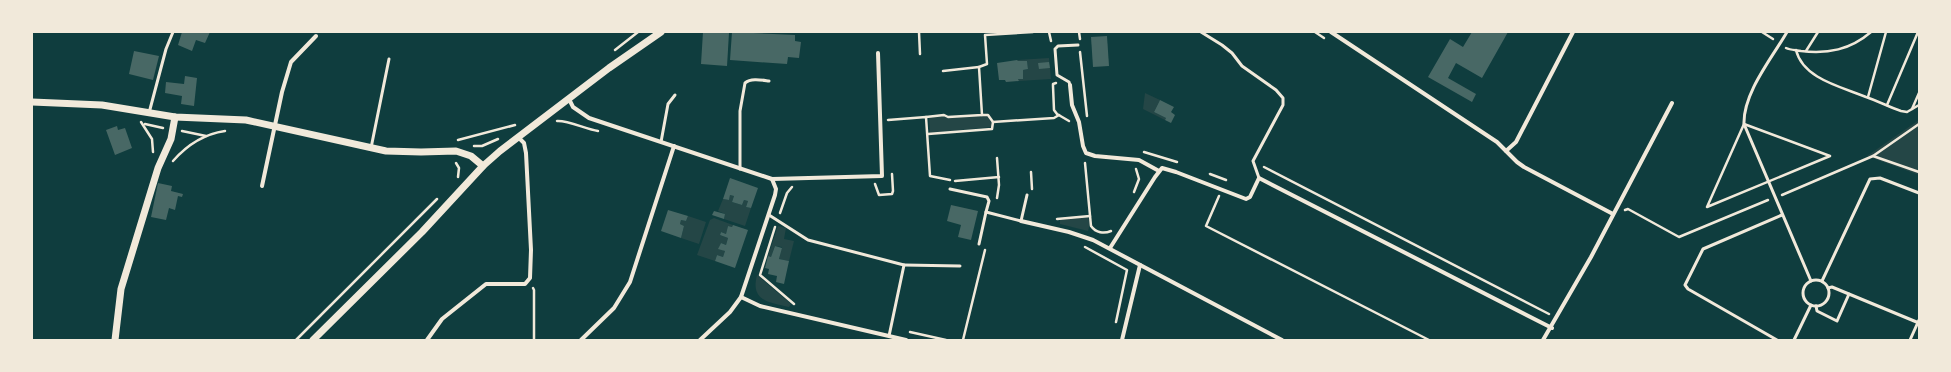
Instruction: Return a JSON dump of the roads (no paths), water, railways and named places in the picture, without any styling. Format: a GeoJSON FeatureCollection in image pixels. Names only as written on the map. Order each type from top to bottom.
{"type":"FeatureCollection","features":[{"type":"Feature","properties":{"kind":"street"},"geometry":{"type":"LineString","coordinates":[[313,340],[422,232],[483,166],[518,137],[609,68],[661,32]]}},
{"type":"Feature","properties":{"kind":"street"},"geometry":{"type":"LineString","coordinates":[[1331,32],[1497,142],[1524,167],[1613,214]]}},
{"type":"Feature","properties":{"kind":"street"},"geometry":{"type":"LineString","coordinates":[[1506,151],[1516,142],[1573,32]]}},
{"type":"Feature","properties":{"kind":"street"},"geometry":{"type":"LineString","coordinates":[[262,186],[274,125],[291,62],[316,36]]}},
{"type":"Feature","properties":{"kind":"street"},"geometry":{"type":"LineString","coordinates":[[569,99],[573,108],[589,118],[772,179],[882,176],[878,53]]}},
{"type":"Feature","properties":{"kind":"street"},"geometry":{"type":"LineString","coordinates":[[1070,85],[1072,104],[1080,122],[1083,146],[1086,153],[1095,156],[1138,160],[1159,171]]}},
{"type":"Feature","properties":{"kind":"street"},"geometry":{"type":"LineString","coordinates":[[32,102],[108,105],[175,117],[235,119],[274,125],[371,148],[401,152],[456,150],[471,156],[483,166]]}},
{"type":"Feature","properties":{"kind":"street"},"geometry":{"type":"LineString","coordinates":[[1543,340],[1552,328],[1672,103]]}},
{"type":"Feature","properties":{"kind":"street"},"geometry":{"type":"LineString","coordinates":[[115,340],[121,288],[158,168],[171,139],[175,117]]}},
{"type":"Feature","properties":{"kind":"street"},"geometry":{"type":"LineString","coordinates":[[427,340],[442,319],[489,283],[524,284],[529,281],[531,274],[530,212],[526,150],[524,143],[518,137]]}},
{"type":"Feature","properties":{"kind":"street"},"geometry":{"type":"LineString","coordinates":[[581,340],[614,308],[630,282],[674,146]]}},
{"type":"Feature","properties":{"kind":"street"},"geometry":{"type":"LineString","coordinates":[[1110,248],[1162,168],[1247,199],[1250,197],[1259,178],[1552,328]]}},
{"type":"Feature","properties":{"kind":"street"},"geometry":{"type":"LineString","coordinates":[[700,340],[730,312],[741,297],[776,191],[772,179]]}},
{"type":"Feature","properties":{"kind":"street"},"geometry":{"type":"LineString","coordinates":[[1021,221],[1078,235],[1110,248],[1282,340]]}},
{"type":"Feature","properties":{"kind":"street"},"geometry":{"type":"LineString","coordinates":[[1122,340],[1140,265]]}},
{"type":"Feature","properties":{"kind":"street"},"geometry":{"type":"LineString","coordinates":[[741,297],[760,306],[906,340]]}},
{"type":"Feature","properties":{"kind":"lane"},"geometry":{"type":"LineString","coordinates":[[149,113],[166,49],[173,32]]}},
{"type":"Feature","properties":{"kind":"lane"},"geometry":{"type":"LineString","coordinates":[[1201,32],[1232,53],[1242,66],[1276,90],[1283,98],[1283,105],[1253,162],[1259,178]]}},
{"type":"Feature","properties":{"kind":"lane"},"geometry":{"type":"LineString","coordinates":[[1787,32],[1756,83],[1744,118],[1744,124],[1811,281]]}},
{"type":"Feature","properties":{"kind":"lane"},"geometry":{"type":"LineString","coordinates":[[1070,85],[1069,82],[1056,75],[1055,49],[1058,46],[1078,45]]}},
{"type":"Feature","properties":{"kind":"lane"},"geometry":{"type":"LineString","coordinates":[[371,148],[389,58]]}},
{"type":"Feature","properties":{"kind":"lane"},"geometry":{"type":"LineString","coordinates":[[740,168],[740,111],[744,83],[753,80],[769,81]]}},
{"type":"Feature","properties":{"kind":"lane"},"geometry":{"type":"LineString","coordinates":[[660,142],[668,104],[675,95]]}},
{"type":"Feature","properties":{"kind":"lane"},"geometry":{"type":"LineString","coordinates":[[1822,282],[1870,179],[1880,178],[1919,193]]}},
{"type":"Feature","properties":{"kind":"lane"},"geometry":{"type":"LineString","coordinates":[[950,189],[988,198],[979,244]]}},
{"type":"Feature","properties":{"kind":"lane"},"geometry":{"type":"LineString","coordinates":[[986,212],[1021,221],[1027,195]]}},
{"type":"Feature","properties":{"kind":"lane"},"geometry":{"type":"LineString","coordinates":[[769,215],[808,240],[904,265],[960,266]]}},
{"type":"Feature","properties":{"kind":"lane"},"geometry":{"type":"LineString","coordinates":[[1777,340],[1688,289],[1685,285],[1703,249],[1782,215]]}},
{"type":"Feature","properties":{"kind":"lane"},"geometry":{"type":"LineString","coordinates":[[889,336],[904,265]]}},
{"type":"Feature","properties":{"kind":"lane"},"geometry":{"type":"LineString","coordinates":[[1828,288],[1826,300],[1816,306],[1805,301],[1803,293],[1805,286],[1811,281],[1822,282],[1828,288],[1832,287],[1919,322],[1910,340]]}},
{"type":"Feature","properties":{"kind":"lane"},"geometry":{"type":"LineString","coordinates":[[1816,306],[1817,311],[1836,321],[1849,294]]}},
{"type":"Feature","properties":{"kind":"lane"},"geometry":{"type":"LineString","coordinates":[[1794,340],[1811,305]]}}]}
